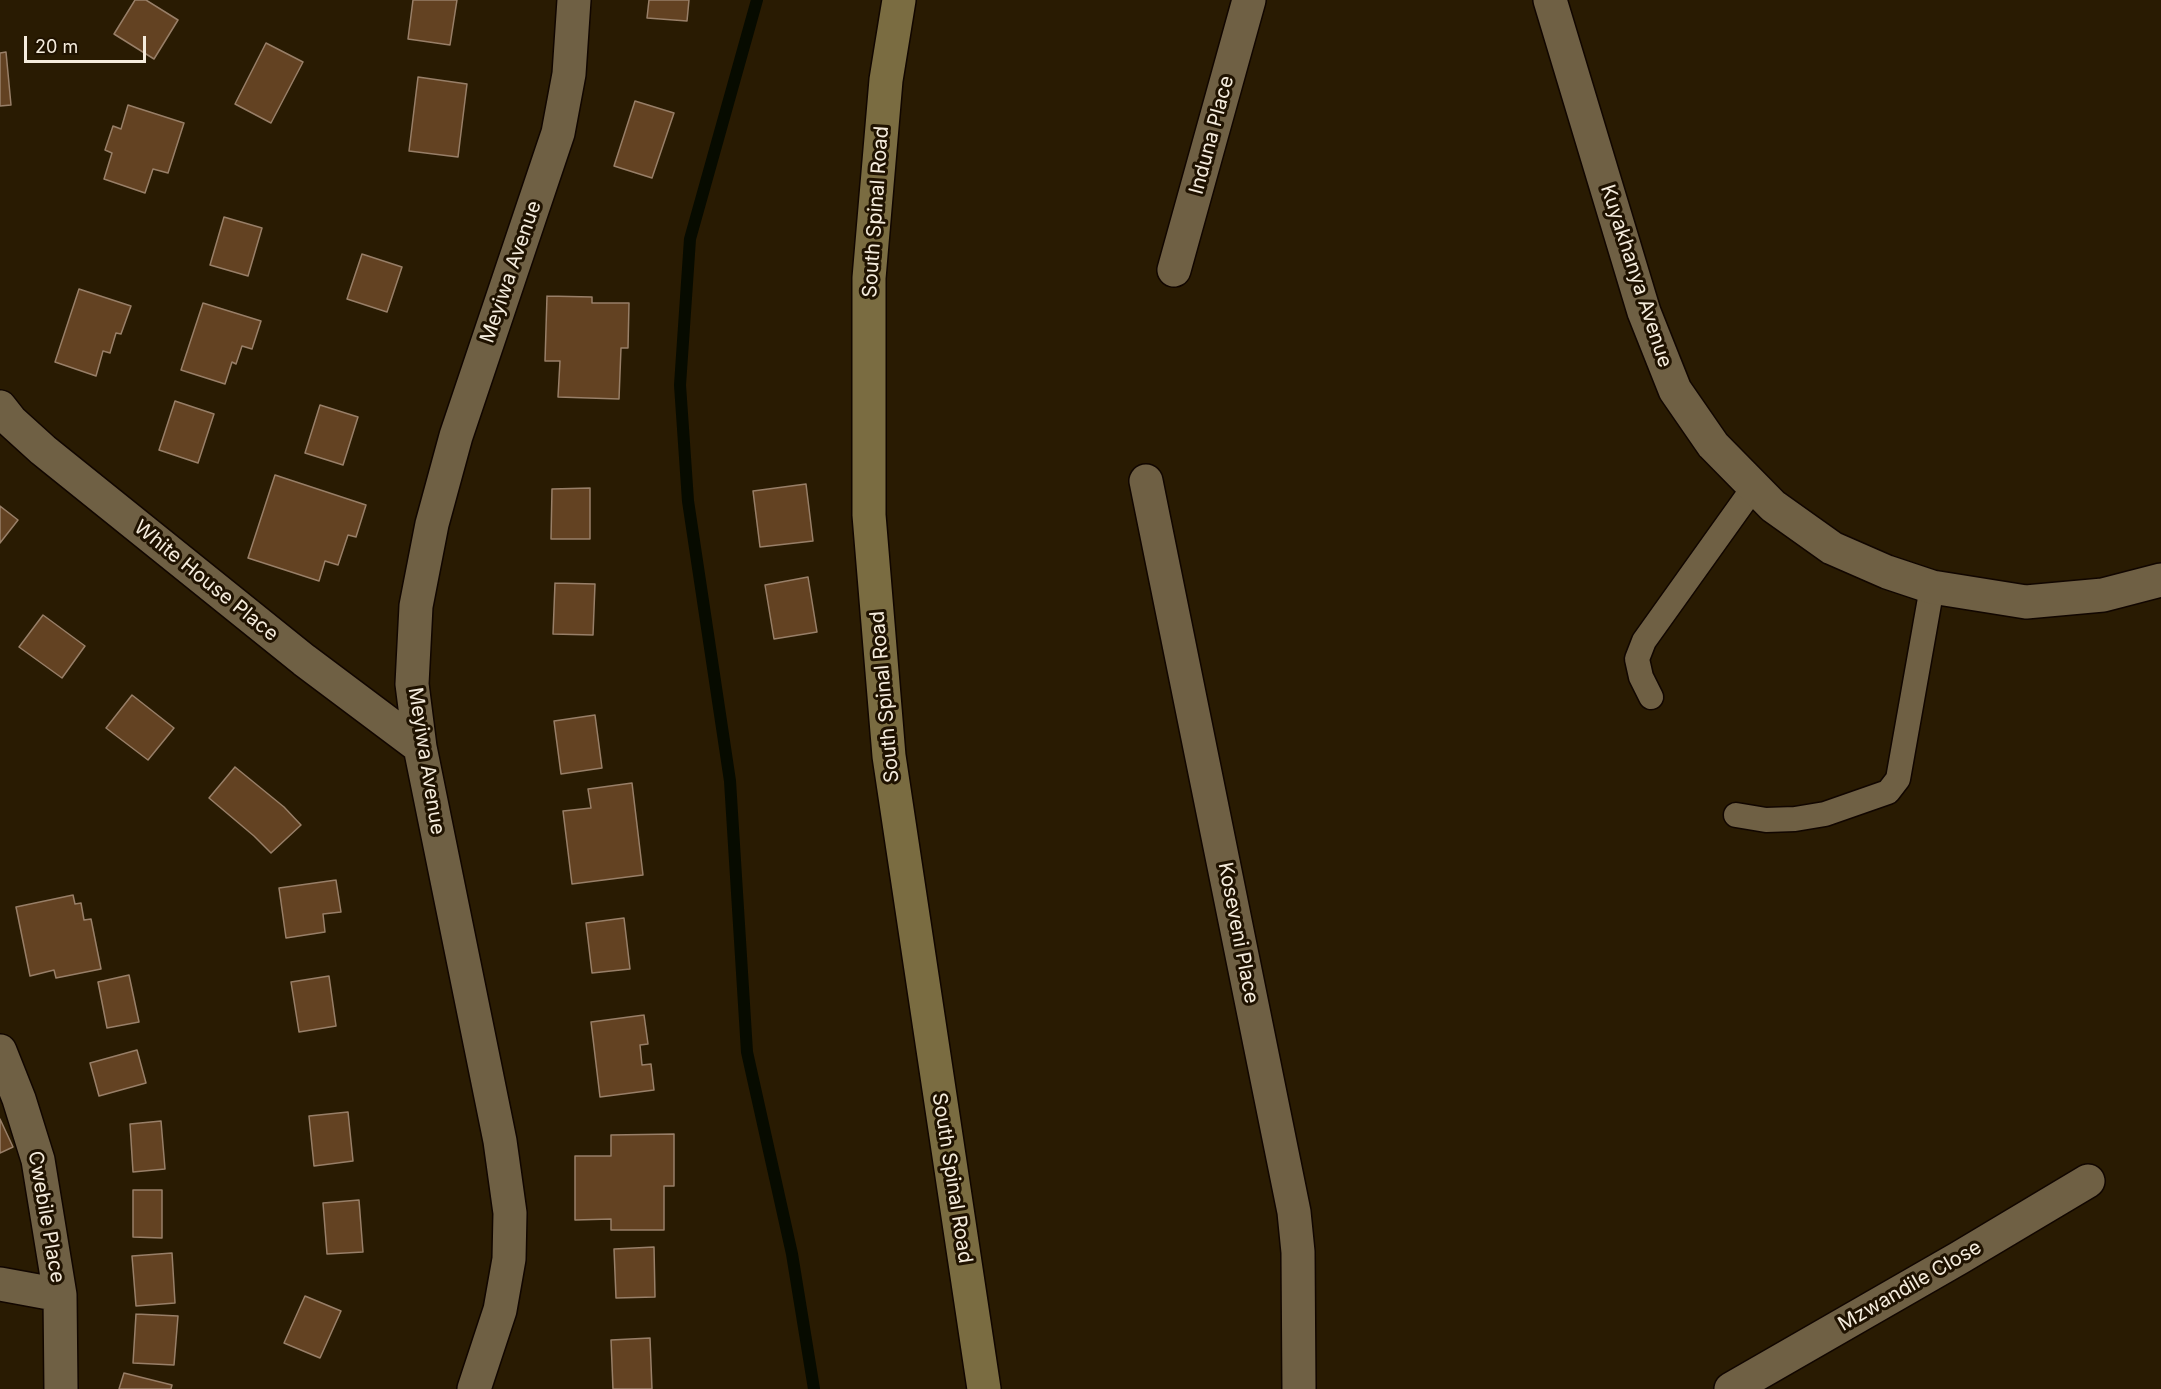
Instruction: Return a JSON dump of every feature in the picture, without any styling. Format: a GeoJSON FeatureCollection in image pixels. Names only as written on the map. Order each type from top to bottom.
{"type":"FeatureCollection","features":[{"type":"Feature","properties":{"kind":"street","name":"Meyiwa Avenue"},"geometry":{"type":"LineString","coordinates":[[474,1389],[500,1310],[509,1258],[510,1213],[500,1141],[420,747],[412,684],[416,606],[432,524],[459,425],[558,133],[569,74],[574,0]]}},
{"type":"Feature","properties":{"kind":"street","name":"South Spinal Road"},"geometry":{"type":"LineString","coordinates":[[899,0],[886,80],[869,278],[869,515],[889,756],[984,1389]]}},
{"type":"Feature","properties":{"kind":"street","name":"Induna Place"},"geometry":{"type":"LineString","coordinates":[[1174,270],[1249,0]]}},
{"type":"Feature","properties":{"kind":"street","name":"Kuyakhanya Avenue"},"geometry":{"type":"LineString","coordinates":[[1550,0],[1644,312],[1675,390],[1713,445],[1773,506],[1832,548],[1887,572],[1932,587],[2026,602],[2103,595],[2161,580]]}},
{"type":"Feature","properties":{"kind":"street","name":"White House Place"},"geometry":{"type":"LineString","coordinates":[[0,407],[11,421],[43,450],[304,660],[420,747]]}},
{"type":"Feature","properties":{"kind":"street","name":"Koseveni Place"},"geometry":{"type":"LineString","coordinates":[[1146,481],[1294,1212],[1298,1252],[1299,1389]]}},
{"type":"Feature","properties":{"kind":"street","name":"Cwebile Place"},"geometry":{"type":"LineString","coordinates":[[0,1051],[19,1099],[38,1160],[60,1295],[61,1389]]}},
{"type":"Feature","properties":{"kind":"street","name":"Mzwandile Close"},"geometry":{"type":"LineString","coordinates":[[1731,1389],[2088,1181]]}},
{"type":"Feature","properties":{"kind":"street"},"geometry":{"type":"LineString","coordinates":[[0,1284],[60,1295]]}},
{"type":"Feature","properties":{"kind":"lane"},"geometry":{"type":"LineString","coordinates":[[1651,697],[1641,677],[1636,659],[1644,641],[1754,487]]}},
{"type":"Feature","properties":{"kind":"lane"},"geometry":{"type":"LineString","coordinates":[[1736,815],[1766,820],[1795,819],[1825,813],[1888,792],[1898,779],[1932,587]]}},
{"type":"Feature","properties":{"kind":"building"},"geometry":{"type":"Polygon","coordinates":[[[135,0],[146,0],[178,20],[154,59],[114,34],[135,0]]]}},
{"type":"Feature","properties":{"kind":"building"},"geometry":{"type":"Polygon","coordinates":[[[413,0],[457,0],[450,45],[408,39],[413,0]]]}},
{"type":"Feature","properties":{"kind":"building"},"geometry":{"type":"Polygon","coordinates":[[[649,0],[689,0],[687,21],[647,18],[649,0]]]}},
{"type":"Feature","properties":{"kind":"building"},"geometry":{"type":"Polygon","coordinates":[[[266,43],[303,62],[271,123],[235,104],[266,43]]]}},
{"type":"Feature","properties":{"kind":"building"},"geometry":{"type":"Polygon","coordinates":[[[6,52],[11,105],[0,106],[0,53],[6,52]]]}},
{"type":"Feature","properties":{"kind":"building"},"geometry":{"type":"Polygon","coordinates":[[[418,77],[467,84],[458,157],[409,151],[418,77]]]}},
{"type":"Feature","properties":{"kind":"building"},"geometry":{"type":"Polygon","coordinates":[[[635,101],[674,113],[652,178],[614,166],[635,101]]]}},
{"type":"Feature","properties":{"kind":"building"},"geometry":{"type":"Polygon","coordinates":[[[128,105],[184,123],[168,173],[153,169],[145,193],[104,179],[112,153],[105,150],[113,126],[121,129],[128,105]]]}},
{"type":"Feature","properties":{"kind":"building"},"geometry":{"type":"Polygon","coordinates":[[[224,217],[262,228],[248,276],[210,265],[224,217]]]}},
{"type":"Feature","properties":{"kind":"building"},"geometry":{"type":"Polygon","coordinates":[[[362,254],[402,267],[387,312],[347,299],[362,254]]]}},
{"type":"Feature","properties":{"kind":"building"},"geometry":{"type":"Polygon","coordinates":[[[79,289],[131,306],[121,334],[116,333],[110,353],[103,351],[96,376],[55,362],[79,289]]]}},
{"type":"Feature","properties":{"kind":"building"},"geometry":{"type":"Polygon","coordinates":[[[547,296],[592,297],[592,303],[629,303],[628,348],[621,348],[619,399],[558,397],[560,361],[545,361],[547,296]]]}},
{"type":"Feature","properties":{"kind":"building"},"geometry":{"type":"Polygon","coordinates":[[[203,303],[261,321],[252,349],[242,346],[236,364],[232,362],[225,384],[181,370],[203,303]]]}},
{"type":"Feature","properties":{"kind":"building"},"geometry":{"type":"Polygon","coordinates":[[[175,401],[214,414],[198,463],[159,450],[175,401]]]}},
{"type":"Feature","properties":{"kind":"building"},"geometry":{"type":"Polygon","coordinates":[[[320,405],[358,417],[343,465],[305,453],[320,405]]]}},
{"type":"Feature","properties":{"kind":"building"},"geometry":{"type":"Polygon","coordinates":[[[275,475],[366,505],[356,537],[348,535],[338,565],[325,561],[319,581],[248,558],[275,475]]]}},
{"type":"Feature","properties":{"kind":"building"},"geometry":{"type":"Polygon","coordinates":[[[806,484],[813,541],[760,547],[753,491],[806,484]]]}},
{"type":"Feature","properties":{"kind":"building"},"geometry":{"type":"Polygon","coordinates":[[[590,488],[590,539],[551,539],[552,489],[590,488]]]}},
{"type":"Feature","properties":{"kind":"building"},"geometry":{"type":"Polygon","coordinates":[[[0,506],[18,520],[0,543],[0,506]]]}},
{"type":"Feature","properties":{"kind":"building"},"geometry":{"type":"Polygon","coordinates":[[[808,577],[817,632],[774,639],[765,585],[808,577]]]}},
{"type":"Feature","properties":{"kind":"building"},"geometry":{"type":"Polygon","coordinates":[[[555,583],[595,584],[593,635],[553,634],[555,583]]]}},
{"type":"Feature","properties":{"kind":"building"},"geometry":{"type":"Polygon","coordinates":[[[43,615],[85,646],[62,678],[19,647],[43,615]]]}},
{"type":"Feature","properties":{"kind":"building"},"geometry":{"type":"Polygon","coordinates":[[[132,695],[174,728],[148,760],[106,728],[132,695]]]}},
{"type":"Feature","properties":{"kind":"building"},"geometry":{"type":"Polygon","coordinates":[[[595,715],[602,768],[561,774],[554,721],[595,715]]]}},
{"type":"Feature","properties":{"kind":"building"},"geometry":{"type":"Polygon","coordinates":[[[235,767],[284,807],[301,825],[271,853],[209,798],[235,767]]]}},
{"type":"Feature","properties":{"kind":"building"},"geometry":{"type":"Polygon","coordinates":[[[632,783],[643,875],[572,884],[563,811],[591,808],[588,789],[632,783]]]}},
{"type":"Feature","properties":{"kind":"building"},"geometry":{"type":"Polygon","coordinates":[[[336,880],[341,912],[323,914],[325,932],[286,938],[279,888],[336,880]]]}},
{"type":"Feature","properties":{"kind":"building"},"geometry":{"type":"Polygon","coordinates":[[[73,895],[75,904],[81,903],[84,920],[91,919],[101,969],[56,978],[54,970],[30,976],[16,907],[73,895]]]}},
{"type":"Feature","properties":{"kind":"building"},"geometry":{"type":"Polygon","coordinates":[[[624,918],[630,969],[592,973],[586,923],[624,918]]]}},
{"type":"Feature","properties":{"kind":"building"},"geometry":{"type":"Polygon","coordinates":[[[129,975],[139,1022],[107,1028],[98,982],[129,975]]]}},
{"type":"Feature","properties":{"kind":"building"},"geometry":{"type":"Polygon","coordinates":[[[329,976],[336,1026],[299,1032],[291,982],[329,976]]]}},
{"type":"Feature","properties":{"kind":"building"},"geometry":{"type":"Polygon","coordinates":[[[644,1015],[648,1044],[640,1045],[642,1065],[651,1064],[654,1090],[600,1097],[591,1022],[644,1015]]]}},
{"type":"Feature","properties":{"kind":"building"},"geometry":{"type":"Polygon","coordinates":[[[137,1050],[146,1083],[99,1096],[90,1063],[137,1050]]]}},
{"type":"Feature","properties":{"kind":"building"},"geometry":{"type":"Polygon","coordinates":[[[348,1112],[353,1161],[314,1166],[309,1116],[348,1112]]]}},
{"type":"Feature","properties":{"kind":"building"},"geometry":{"type":"Polygon","coordinates":[[[0,1119],[13,1147],[0,1153],[0,1119]]]}},
{"type":"Feature","properties":{"kind":"building"},"geometry":{"type":"Polygon","coordinates":[[[161,1121],[165,1169],[133,1172],[130,1124],[161,1121]]]}},
{"type":"Feature","properties":{"kind":"building"},"geometry":{"type":"Polygon","coordinates":[[[674,1134],[674,1186],[664,1186],[664,1230],[611,1230],[611,1219],[575,1220],[575,1156],[611,1156],[611,1135],[674,1134]]]}},
{"type":"Feature","properties":{"kind":"building"},"geometry":{"type":"Polygon","coordinates":[[[133,1190],[162,1190],[162,1238],[133,1237],[133,1190]]]}},
{"type":"Feature","properties":{"kind":"building"},"geometry":{"type":"Polygon","coordinates":[[[359,1200],[363,1252],[327,1254],[323,1203],[359,1200]]]}},
{"type":"Feature","properties":{"kind":"building"},"geometry":{"type":"Polygon","coordinates":[[[654,1247],[655,1297],[616,1298],[614,1249],[654,1247]]]}},
{"type":"Feature","properties":{"kind":"building"},"geometry":{"type":"Polygon","coordinates":[[[172,1253],[175,1303],[136,1306],[132,1256],[172,1253]]]}},
{"type":"Feature","properties":{"kind":"building"},"geometry":{"type":"Polygon","coordinates":[[[305,1296],[341,1311],[320,1358],[284,1343],[305,1296]]]}},
{"type":"Feature","properties":{"kind":"building"},"geometry":{"type":"Polygon","coordinates":[[[136,1314],[178,1316],[174,1365],[133,1363],[136,1314]]]}},
{"type":"Feature","properties":{"kind":"building"},"geometry":{"type":"Polygon","coordinates":[[[650,1338],[652,1389],[613,1389],[611,1340],[650,1338]]]}},
{"type":"Feature","properties":{"kind":"building"},"geometry":{"type":"Polygon","coordinates":[[[124,1373],[172,1385],[171,1389],[119,1389],[124,1373]]]}},
{"type":"Feature","properties":{"kind":"waterway"},"geometry":{"type":"LineString","coordinates":[[757,0],[690,239],[680,385],[688,501],[730,781],[747,1052],[792,1254],[814,1389]]}}]}
